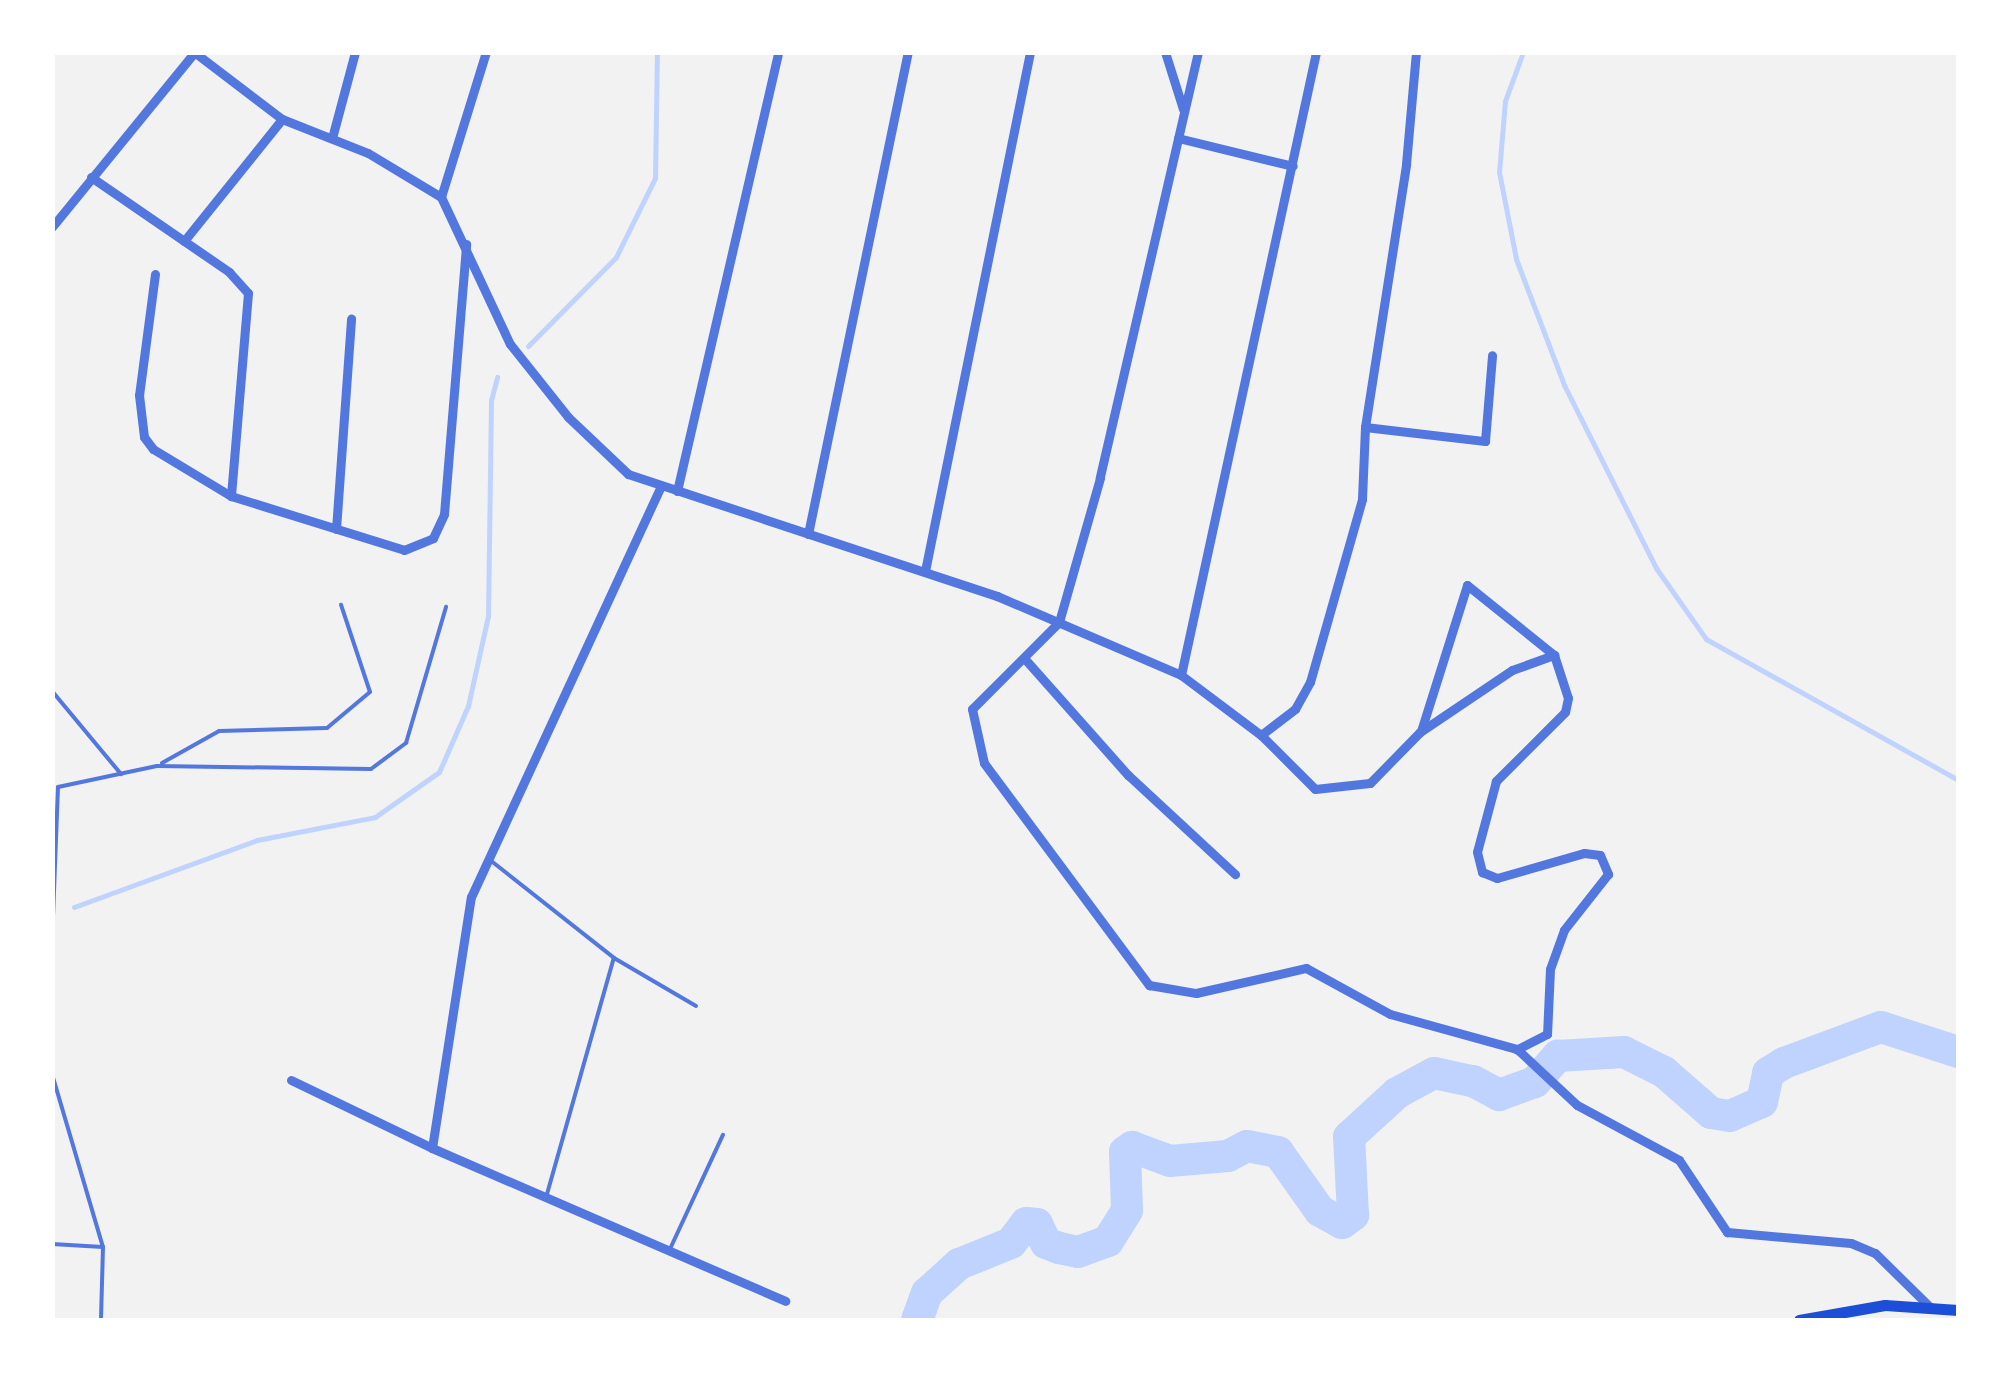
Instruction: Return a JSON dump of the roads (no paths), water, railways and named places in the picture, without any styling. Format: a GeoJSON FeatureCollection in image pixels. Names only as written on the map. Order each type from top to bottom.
{"type":"FeatureCollection","features":[{"type":"Feature","properties":{"kind":"main road"},"geometry":{"type":"LineString","coordinates":[[1798,1320],[1885,1305],[1958,1310]]}},
{"type":"Feature","properties":{"kind":"street"},"geometry":{"type":"LineString","coordinates":[[332,138],[355,52]]}},
{"type":"Feature","properties":{"kind":"street"},"geometry":{"type":"LineString","coordinates":[[441,197],[486,52]]}},
{"type":"Feature","properties":{"kind":"street"},"geometry":{"type":"LineString","coordinates":[[678,491],[778,52]]}},
{"type":"Feature","properties":{"kind":"street"},"geometry":{"type":"LineString","coordinates":[[808,534],[908,52]]}},
{"type":"Feature","properties":{"kind":"street"},"geometry":{"type":"LineString","coordinates":[[926,571],[1030,52]]}},
{"type":"Feature","properties":{"kind":"street"},"geometry":{"type":"LineString","coordinates":[[1165,52],[1184,117]]}},
{"type":"Feature","properties":{"kind":"street"},"geometry":{"type":"LineString","coordinates":[[1198,52],[1100,478],[1059,622],[972,710],[978,746],[1009,803],[1148,986],[1196,993],[1306,968],[1390,1014],[1517,1049],[1551,1083],[1616,1129],[1672,1154],[1726,1232],[1851,1243],[1875,1253],[1931,1308]]}},
{"type":"Feature","properties":{"kind":"street"},"geometry":{"type":"LineString","coordinates":[[1181,675],[1316,52]]}},
{"type":"Feature","properties":{"kind":"street"},"geometry":{"type":"LineString","coordinates":[[1261,735],[1295,708],[1310,682],[1362,499],[1365,428],[1406,164],[1416,52]]}},
{"type":"Feature","properties":{"kind":"street"},"geometry":{"type":"LineString","coordinates":[[52,227],[194,53],[282,119],[406,172],[441,197],[466,241],[510,344],[568,416],[628,474],[926,571],[1059,622],[1181,675],[1261,735],[1300,779],[1330,792],[1370,783],[1420,732],[1512,670],[1554,655]]}},
{"type":"Feature","properties":{"kind":"street"},"geometry":{"type":"LineString","coordinates":[[184,242],[282,119]]}},
{"type":"Feature","properties":{"kind":"street"},"geometry":{"type":"LineString","coordinates":[[1178,138],[1293,166]]}},
{"type":"Feature","properties":{"kind":"street"},"geometry":{"type":"LineString","coordinates":[[91,177],[229,272],[248,293],[231,496]]}},
{"type":"Feature","properties":{"kind":"street"},"geometry":{"type":"LineString","coordinates":[[155,274],[140,395],[144,438],[176,468],[231,496],[404,550],[433,538],[444,514],[466,241]]}},
{"type":"Feature","properties":{"kind":"street"},"geometry":{"type":"LineString","coordinates":[[336,529],[351,319]]}},
{"type":"Feature","properties":{"kind":"street"},"geometry":{"type":"LineString","coordinates":[[1365,428],[1485,441],[1492,355]]}},
{"type":"Feature","properties":{"kind":"street"},"geometry":{"type":"LineString","coordinates":[[432,1148],[471,898],[486,857],[661,486]]}},
{"type":"Feature","properties":{"kind":"street"},"geometry":{"type":"LineString","coordinates":[[1420,732],[1466,584],[1554,655],[1568,698],[1565,712],[1496,781],[1477,852],[1482,872],[1497,878],[1584,853],[1600,855],[1608,874],[1564,930],[1550,969],[1547,1034],[1517,1049]]}},
{"type":"Feature","properties":{"kind":"street"},"geometry":{"type":"LineString","coordinates":[[1024,658],[1128,775],[1235,874]]}},
{"type":"Feature","properties":{"kind":"street"},"geometry":{"type":"LineString","coordinates":[[292,1080],[432,1148],[785,1301]]}},
{"type":"Feature","properties":{"kind":"lane"},"geometry":{"type":"LineString","coordinates":[[158,766],[220,730],[327,728],[370,692],[341,605]]}},
{"type":"Feature","properties":{"kind":"lane"},"geometry":{"type":"LineString","coordinates":[[52,943],[58,787],[158,766],[371,769],[406,743],[446,607]]}},
{"type":"Feature","properties":{"kind":"lane"},"geometry":{"type":"LineString","coordinates":[[52,690],[121,774]]}},
{"type":"Feature","properties":{"kind":"lane"},"geometry":{"type":"LineString","coordinates":[[486,857],[614,958],[696,1006]]}},
{"type":"Feature","properties":{"kind":"lane"},"geometry":{"type":"LineString","coordinates":[[546,1198],[614,958]]}},
{"type":"Feature","properties":{"kind":"lane"},"geometry":{"type":"LineString","coordinates":[[52,1074],[103,1247],[101,1320]]}},
{"type":"Feature","properties":{"kind":"lane"},"geometry":{"type":"LineString","coordinates":[[670,1249],[723,1135]]}},
{"type":"Feature","properties":{"kind":"lane"},"geometry":{"type":"LineString","coordinates":[[52,1244],[103,1247]]}},
{"type":"Feature","properties":{"kind":"waterway"},"geometry":{"type":"LineString","coordinates":[[528,346],[616,257],[655,178],[657,52]]}},
{"type":"Feature","properties":{"kind":"waterway"},"geometry":{"type":"LineString","coordinates":[[1523,52],[1505,101],[1499,172],[1516,259],[1564,385],[1656,568],[1706,639],[1958,780]]}},
{"type":"Feature","properties":{"kind":"waterway"},"geometry":{"type":"LineString","coordinates":[[74,907],[257,840],[375,817],[439,772],[468,706],[488,616],[491,400],[497,377]]}},
{"type":"Feature","properties":{"kind":"waterway"},"geometry":{"type":"LineString","coordinates":[[917,1320],[927,1293],[959,1264],[1011,1243],[1026,1223],[1037,1224],[1046,1243],[1059,1248],[1078,1252],[1108,1241],[1127,1210],[1125,1152],[1132,1147],[1170,1161],[1228,1156],[1247,1146],[1278,1152],[1320,1211],[1342,1223],[1353,1215],[1349,1137],[1397,1093],[1434,1073],[1473,1081],[1499,1095],[1535,1082],[1558,1056],[1624,1052],[1664,1072],[1711,1113],[1730,1116],[1762,1102],[1768,1073],[1784,1063],[1881,1027],[1958,1052]]}}]}
